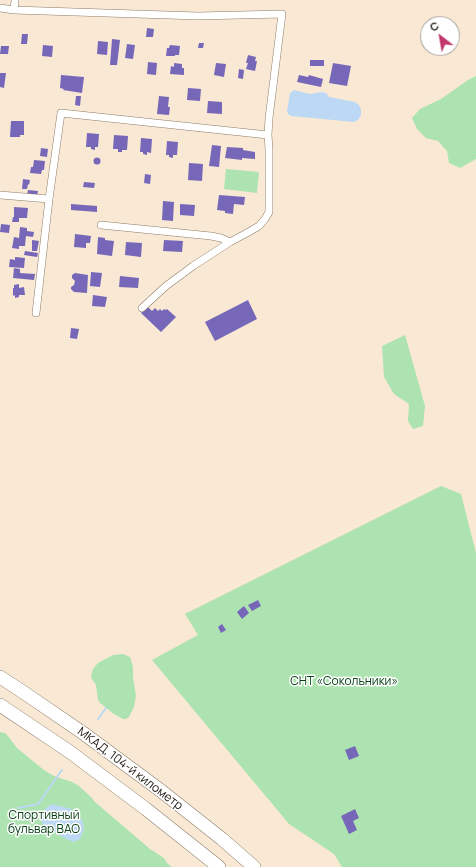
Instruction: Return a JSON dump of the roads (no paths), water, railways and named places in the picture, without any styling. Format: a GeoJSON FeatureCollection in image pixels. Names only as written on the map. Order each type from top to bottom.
{"type":"FeatureCollection","features":[{"type":"Feature","properties":{"kind":"highway","name":"МКАД, 104-й километр"},"geometry":{"type":"LineString","coordinates":[[0,677],[96,743],[160,790],[222,839],[254,867]]}},
{"type":"Feature","properties":{"kind":"highway","name":"МКАД, 104-й километр"},"geometry":{"type":"LineString","coordinates":[[0,705],[70,752],[152,813],[219,867]]}},
{"type":"Feature","properties":{"kind":"street"},"geometry":{"type":"LineString","coordinates":[[14,0],[14,10]]}},
{"type":"Feature","properties":{"kind":"street"},"geometry":{"type":"LineString","coordinates":[[0,8],[14,10],[198,16],[282,14],[268,135],[269,212],[259,226],[230,242],[187,270],[166,286],[142,308]]}},
{"type":"Feature","properties":{"kind":"street"},"geometry":{"type":"LineString","coordinates":[[36,312],[61,113],[268,135]]}},
{"type":"Feature","properties":{"kind":"street"},"geometry":{"type":"LineString","coordinates":[[0,195],[49,199]]}},
{"type":"Feature","properties":{"kind":"street"},"geometry":{"type":"LineString","coordinates":[[101,225],[211,236],[230,242]]}},
{"type":"Feature","properties":{"kind":"water"},"geometry":{"type":"Polygon","coordinates":[[[294,90],[310,94],[321,92],[326,93],[329,97],[355,102],[359,105],[361,115],[358,120],[354,122],[291,116],[287,111],[290,93],[294,90]]]}},
{"type":"Feature","properties":{"kind":"water"},"geometry":{"type":"Polygon","coordinates":[[[52,804],[71,809],[79,815],[84,829],[80,839],[73,842],[59,835],[42,823],[42,815],[46,808],[52,804]]]}},
{"type":"Feature","properties":{"kind":"waterway"},"geometry":{"type":"LineString","coordinates":[[98,719],[106,708]]}},
{"type":"Feature","properties":{"kind":"waterway"},"geometry":{"type":"LineString","coordinates":[[18,808],[38,804],[62,770]]}},
{"type":"Feature","properties":{"kind":"park label","name":"СНТ «Сокольники»"},"geometry":{"type":"Point","coordinates":[344,682]}},
{"type":"Feature","properties":{"kind":"park label","name":"Спортивный бульвар ВАО"},"geometry":{"type":"Point","coordinates":[44,823]}}]}
